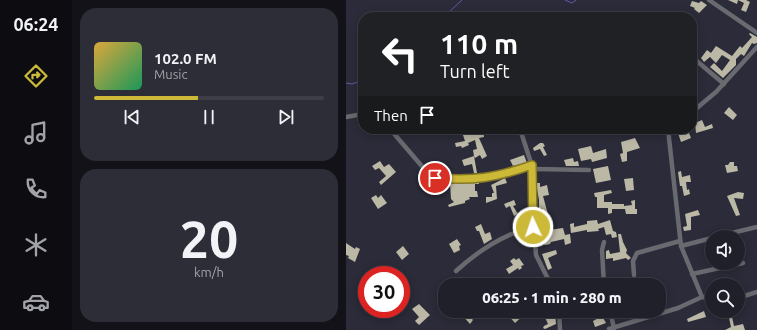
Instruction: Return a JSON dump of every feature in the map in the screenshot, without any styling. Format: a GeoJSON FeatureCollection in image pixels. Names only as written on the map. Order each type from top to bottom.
{"type":"FeatureCollection","features":[{"type":"Feature","properties":{"kind":"street"},"geometry":{"type":"LineString","coordinates":[[709,0],[757,33]]}},
{"type":"Feature","properties":{"kind":"street"},"geometry":{"type":"LineString","coordinates":[[698,107],[724,84],[757,47]]}},
{"type":"Feature","properties":{"kind":"street"},"geometry":{"type":"LineString","coordinates":[[697,61],[724,84]]}},
{"type":"Feature","properties":{"kind":"street"},"geometry":{"type":"LineString","coordinates":[[346,117],[358,115]]}},
{"type":"Feature","properties":{"kind":"street"},"geometry":{"type":"LineString","coordinates":[[394,134],[432,178],[466,180],[493,177],[532,167],[589,170]]}},
{"type":"Feature","properties":{"kind":"street"},"geometry":{"type":"LineString","coordinates":[[522,134],[532,167],[531,186],[536,255],[548,278]]}},
{"type":"Feature","properties":{"kind":"street"},"geometry":{"type":"LineString","coordinates":[[669,134],[681,243],[702,297]]}},
{"type":"Feature","properties":{"kind":"street"},"geometry":{"type":"LineString","coordinates":[[456,271],[478,252],[512,233],[533,227]]}},
{"type":"Feature","properties":{"kind":"street"},"geometry":{"type":"LineString","coordinates":[[744,230],[757,227]]}},
{"type":"Feature","properties":{"kind":"street"},"geometry":{"type":"LineString","coordinates":[[634,275],[633,261],[637,253],[705,239]]}},
{"type":"Feature","properties":{"kind":"street"},"geometry":{"type":"LineString","coordinates":[[604,242],[602,250],[604,278]]}},
{"type":"Feature","properties":{"kind":"street"},"geometry":{"type":"LineString","coordinates":[[692,274],[711,270]]}},
{"type":"Feature","properties":{"kind":"street"},"geometry":{"type":"LineString","coordinates":[[745,296],[757,292]]}},
{"type":"Feature","properties":{"kind":"street"},"geometry":{"type":"LineString","coordinates":[[605,330],[678,308],[702,297],[705,297]]}},
{"type":"Feature","properties":{"kind":"street"},"geometry":{"type":"LineString","coordinates":[[559,318],[560,330]]}},
{"type":"Feature","properties":{"kind":"street"},"geometry":{"type":"LineString","coordinates":[[610,318],[611,329]]}},
{"type":"Feature","properties":{"kind":"building"},"geometry":{"type":"Polygon","coordinates":[[[728,0],[738,0],[737,4],[728,0]]]}},
{"type":"Feature","properties":{"kind":"building"},"geometry":{"type":"Polygon","coordinates":[[[738,0],[746,0],[750,2],[746,12],[741,10],[744,3],[738,0]]]}},
{"type":"Feature","properties":{"kind":"building"},"geometry":{"type":"Polygon","coordinates":[[[692,1],[699,3],[701,1],[707,5],[699,13],[694,9],[695,8],[690,6],[692,1]]]}},
{"type":"Feature","properties":{"kind":"building"},"geometry":{"type":"Polygon","coordinates":[[[750,33],[757,37],[757,43],[752,43],[744,56],[741,54],[736,59],[736,65],[723,78],[710,67],[714,63],[722,71],[730,60],[722,55],[716,63],[710,57],[704,62],[701,58],[707,50],[711,53],[716,46],[732,56],[740,46],[742,48],[752,37],[749,34],[750,33]]]}},
{"type":"Feature","properties":{"kind":"building"},"geometry":{"type":"Polygon","coordinates":[[[729,107],[737,115],[733,120],[724,113],[729,107]]]}},
{"type":"Feature","properties":{"kind":"building"},"geometry":{"type":"Polygon","coordinates":[[[702,120],[705,127],[712,124],[713,128],[697,133],[697,122],[702,120]]]}},
{"type":"Feature","properties":{"kind":"building"},"geometry":{"type":"Polygon","coordinates":[[[484,134],[484,137],[479,138],[487,156],[482,159],[480,155],[475,158],[473,150],[477,149],[475,140],[462,148],[461,146],[456,147],[455,143],[465,141],[463,135],[484,134]]]}},
{"type":"Feature","properties":{"kind":"building"},"geometry":{"type":"Polygon","coordinates":[[[678,134],[689,134],[691,138],[681,142],[678,134]]]}},
{"type":"Feature","properties":{"kind":"building"},"geometry":{"type":"Polygon","coordinates":[[[635,138],[640,148],[627,152],[627,161],[622,162],[620,154],[623,153],[621,142],[635,138]]]}},
{"type":"Feature","properties":{"kind":"building"},"geometry":{"type":"Polygon","coordinates":[[[540,143],[543,143],[545,146],[543,147],[547,155],[544,156],[540,149],[534,151],[533,148],[540,143]]]}},
{"type":"Feature","properties":{"kind":"building"},"geometry":{"type":"Polygon","coordinates":[[[591,146],[593,153],[606,149],[607,158],[592,162],[591,159],[581,161],[578,149],[591,146]]]}},
{"type":"Feature","properties":{"kind":"building"},"geometry":{"type":"Polygon","coordinates":[[[524,155],[527,163],[513,166],[510,160],[524,155]]]}},
{"type":"Feature","properties":{"kind":"building"},"geometry":{"type":"Polygon","coordinates":[[[474,156],[477,173],[474,173],[472,164],[464,166],[462,160],[474,156]]]}},
{"type":"Feature","properties":{"kind":"building"},"geometry":{"type":"Polygon","coordinates":[[[573,158],[574,162],[578,161],[579,166],[566,166],[564,160],[573,158]]]}},
{"type":"Feature","properties":{"kind":"building"},"geometry":{"type":"Polygon","coordinates":[[[380,161],[384,167],[389,164],[396,172],[381,185],[379,182],[386,176],[379,168],[375,170],[372,166],[380,161]]]}},
{"type":"Feature","properties":{"kind":"building"},"geometry":{"type":"Polygon","coordinates":[[[730,162],[734,162],[734,166],[737,166],[738,171],[727,173],[725,165],[728,165],[730,162]]]}},
{"type":"Feature","properties":{"kind":"building"},"geometry":{"type":"Polygon","coordinates":[[[608,166],[611,180],[596,183],[593,169],[608,166]]]}},
{"type":"Feature","properties":{"kind":"building"},"geometry":{"type":"Polygon","coordinates":[[[681,171],[682,177],[690,175],[691,182],[686,182],[687,190],[689,189],[690,194],[684,196],[682,186],[680,186],[678,172],[681,171]]]}},
{"type":"Feature","properties":{"kind":"building"},"geometry":{"type":"Polygon","coordinates":[[[505,178],[507,183],[496,186],[497,199],[486,203],[486,197],[492,197],[492,193],[494,193],[491,185],[505,178]]]}},
{"type":"Feature","properties":{"kind":"building"},"geometry":{"type":"Polygon","coordinates":[[[633,178],[634,190],[626,191],[624,179],[633,178]]]}},
{"type":"Feature","properties":{"kind":"building"},"geometry":{"type":"Polygon","coordinates":[[[479,182],[479,184],[475,184],[475,191],[477,191],[478,197],[469,197],[470,199],[465,201],[465,203],[449,207],[448,205],[454,202],[451,199],[450,183],[479,182]]]}},
{"type":"Feature","properties":{"kind":"building"},"geometry":{"type":"Polygon","coordinates":[[[536,183],[540,183],[540,187],[547,185],[549,195],[543,196],[550,222],[546,224],[542,208],[539,209],[536,183]]]}},
{"type":"Feature","properties":{"kind":"building"},"geometry":{"type":"Polygon","coordinates":[[[611,190],[612,193],[604,195],[604,202],[624,204],[624,206],[632,205],[631,201],[635,200],[635,209],[637,209],[637,214],[626,214],[625,209],[612,209],[612,213],[608,214],[608,208],[597,208],[597,197],[595,197],[594,193],[611,190]]]}},
{"type":"Feature","properties":{"kind":"building"},"geometry":{"type":"Polygon","coordinates":[[[738,192],[744,193],[743,199],[734,198],[740,215],[736,216],[727,196],[738,192]]]}},
{"type":"Feature","properties":{"kind":"building"},"geometry":{"type":"Polygon","coordinates":[[[376,195],[378,198],[381,195],[387,203],[378,209],[371,198],[376,195]]]}},
{"type":"Feature","properties":{"kind":"building"},"geometry":{"type":"Polygon","coordinates":[[[514,200],[516,205],[513,206],[518,214],[514,216],[510,206],[506,208],[504,204],[514,200]]]}},
{"type":"Feature","properties":{"kind":"building"},"geometry":{"type":"Polygon","coordinates":[[[698,210],[700,215],[691,217],[691,230],[684,231],[683,227],[687,226],[685,214],[698,210]]]}},
{"type":"Feature","properties":{"kind":"building"},"geometry":{"type":"Polygon","coordinates":[[[597,220],[598,224],[610,220],[613,231],[616,232],[617,237],[612,238],[611,234],[606,235],[604,227],[598,229],[599,231],[587,232],[587,230],[571,233],[570,224],[574,223],[574,227],[587,224],[587,221],[597,220]]]}},
{"type":"Feature","properties":{"kind":"building"},"geometry":{"type":"Polygon","coordinates":[[[481,224],[485,234],[490,232],[492,239],[484,244],[479,231],[477,231],[475,227],[481,224]]]}},
{"type":"Feature","properties":{"kind":"building"},"geometry":{"type":"Polygon","coordinates":[[[563,228],[565,235],[570,234],[571,243],[565,245],[564,239],[551,242],[550,244],[544,244],[542,238],[551,236],[549,230],[563,228]]]}},
{"type":"Feature","properties":{"kind":"building"},"geometry":{"type":"Polygon","coordinates":[[[618,234],[621,234],[627,250],[626,253],[631,258],[628,260],[626,258],[613,261],[613,258],[606,259],[606,251],[609,250],[610,254],[620,252],[618,234]]]}},
{"type":"Feature","properties":{"kind":"building"},"geometry":{"type":"Polygon","coordinates":[[[457,239],[461,245],[459,246],[460,250],[454,253],[449,244],[457,239]]]}},
{"type":"Feature","properties":{"kind":"building"},"geometry":{"type":"Polygon","coordinates":[[[346,243],[355,249],[356,247],[360,249],[355,262],[346,255],[346,243]]]}},
{"type":"Feature","properties":{"kind":"building"},"geometry":{"type":"Polygon","coordinates":[[[403,246],[409,254],[402,260],[396,252],[403,246]]]}},
{"type":"Feature","properties":{"kind":"building"},"geometry":{"type":"Polygon","coordinates":[[[556,250],[557,254],[548,258],[552,268],[548,270],[542,254],[556,250]]]}},
{"type":"Feature","properties":{"kind":"building"},"geometry":{"type":"Polygon","coordinates":[[[514,258],[516,260],[519,258],[524,265],[521,266],[522,268],[519,270],[518,268],[509,274],[506,269],[513,265],[510,261],[514,258]]]}},
{"type":"Feature","properties":{"kind":"building"},"geometry":{"type":"Polygon","coordinates":[[[419,304],[430,315],[419,325],[415,321],[419,317],[412,309],[419,304]]]}},
{"type":"Feature","properties":{"kind":"building"},"geometry":{"type":"Polygon","coordinates":[[[704,311],[705,317],[688,322],[687,319],[704,311]]]}},
{"type":"Feature","properties":{"kind":"building"},"geometry":{"type":"Polygon","coordinates":[[[465,318],[471,318],[473,320],[470,324],[465,318]]]}},
{"type":"Feature","properties":{"kind":"building"},"geometry":{"type":"Polygon","coordinates":[[[511,318],[521,318],[515,323],[511,318]]]}},
{"type":"Feature","properties":{"kind":"building"},"geometry":{"type":"Polygon","coordinates":[[[545,318],[556,318],[556,324],[545,329],[543,328],[548,324],[545,318]]]}},
{"type":"Feature","properties":{"kind":"building"},"geometry":{"type":"Polygon","coordinates":[[[598,318],[603,318],[606,323],[595,327],[593,321],[598,318]]]}},
{"type":"Feature","properties":{"kind":"building"},"geometry":{"type":"Polygon","coordinates":[[[729,318],[732,318],[734,326],[743,324],[745,330],[725,330],[731,327],[729,318]]]}},
{"type":"Feature","properties":{"kind":"waterway"},"geometry":{"type":"LineString","coordinates":[[449,12],[462,0]]}},
{"type":"Feature","properties":{"kind":"waterway"},"geometry":{"type":"LineString","coordinates":[[565,0],[572,3],[576,0]]}},
{"type":"Feature","properties":{"kind":"waterway"},"geometry":{"type":"LineString","coordinates":[[346,83],[352,84],[358,82]]}},
{"type":"Feature","properties":{"kind":"route"},"geometry":{"type":"LineString","coordinates":[[435,178],[466,180],[493,177],[532,165],[531,186],[533,227]]}}]}
